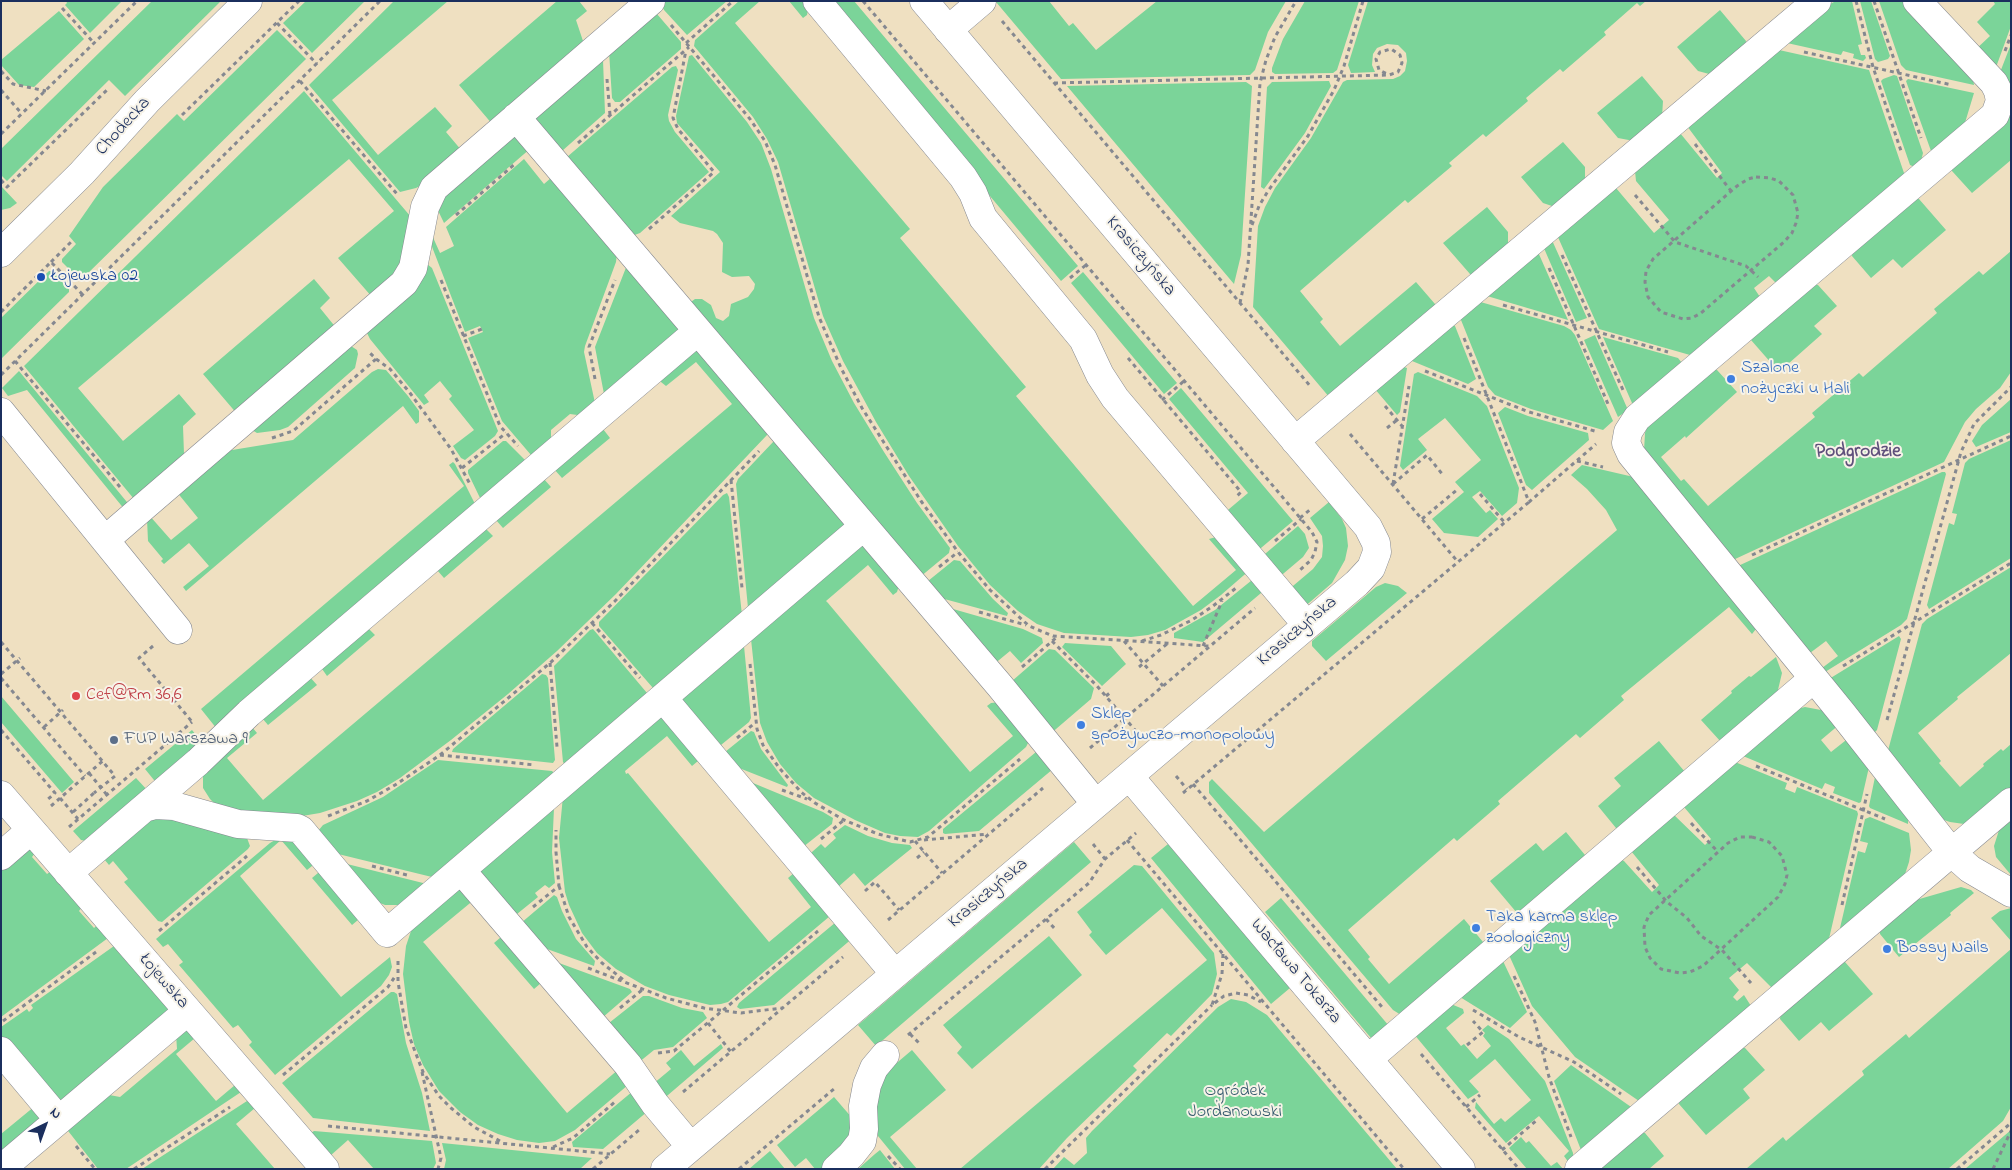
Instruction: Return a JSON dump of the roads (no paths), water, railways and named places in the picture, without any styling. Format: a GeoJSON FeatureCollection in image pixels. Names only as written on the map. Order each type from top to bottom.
{"type":"FeatureCollection","features":[{"type":"Feature","properties":{"kind":"street","name":"Chodecka"},"geometry":{"type":"LineString","coordinates":[[2,252],[82,173],[147,101],[248,1]]}},
{"type":"Feature","properties":{"kind":"street"},"geometry":{"type":"LineString","coordinates":[[105,540],[398,289],[413,268],[426,203],[434,188],[651,1]]}},
{"type":"Feature","properties":{"kind":"street"},"geometry":{"type":"LineString","coordinates":[[817,1],[964,177],[985,222],[1065,315],[1083,339],[1100,375],[1116,398],[1307,625]]}},
{"type":"Feature","properties":{"kind":"street","name":"Krasiczyńska"},"geometry":{"type":"LineString","coordinates":[[665,1169],[1357,583],[1370,568],[1377,552],[1376,543],[1368,527],[924,1]]}},
{"type":"Feature","properties":{"kind":"street"},"geometry":{"type":"LineString","coordinates":[[1295,441],[1331,411],[1402,362],[1461,302],[1817,1]]}},
{"type":"Feature","properties":{"kind":"street"},"geometry":{"type":"LineString","coordinates":[[1917,1],[1994,83],[2005,101],[1992,118],[1624,432],[1631,454],[1952,853],[1970,869],[2011,893]]}},
{"type":"Feature","properties":{"kind":"street"},"geometry":{"type":"LineString","coordinates":[[948,30],[990,9]]}},
{"type":"Feature","properties":{"kind":"street"},"geometry":{"type":"LineString","coordinates":[[516,117],[542,156],[627,248],[698,331],[1000,686],[1096,804]]}},
{"type":"Feature","properties":{"kind":"street"},"geometry":{"type":"LineString","coordinates":[[68,873],[198,762],[243,718],[698,331]]}},
{"type":"Feature","properties":{"kind":"street"},"geometry":{"type":"LineString","coordinates":[[1,412],[177,629]]}},
{"type":"Feature","properties":{"kind":"street"},"geometry":{"type":"LineString","coordinates":[[138,814],[155,805],[174,806],[238,824],[291,828],[387,933],[453,877],[559,777],[661,700],[746,627],[869,532]]}},
{"type":"Feature","properties":{"kind":"street"},"geometry":{"type":"LineString","coordinates":[[1368,1058],[1814,681]]}},
{"type":"Feature","properties":{"kind":"street"},"geometry":{"type":"LineString","coordinates":[[661,700],[895,974]]}},
{"type":"Feature","properties":{"kind":"street","name":"Wacława Tokarza"},"geometry":{"type":"LineString","coordinates":[[1129,776],[1461,1169]]}},
{"type":"Feature","properties":{"kind":"street","name":"Łojewska"},"geometry":{"type":"LineString","coordinates":[[1,795],[325,1169]]}},
{"type":"Feature","properties":{"kind":"street"},"geometry":{"type":"LineString","coordinates":[[1581,1167],[2011,802]]}},
{"type":"Feature","properties":{"kind":"street"},"geometry":{"type":"LineString","coordinates":[[1,856],[27,826]]}},
{"type":"Feature","properties":{"kind":"street"},"geometry":{"type":"LineString","coordinates":[[453,877],[509,926],[637,1077],[661,1112],[691,1147]]}},
{"type":"Feature","properties":{"kind":"street"},"geometry":{"type":"LineString","coordinates":[[9,1162],[188,1011]]}},
{"type":"Feature","properties":{"kind":"street"},"geometry":{"type":"LineString","coordinates":[[1,1051],[59,1120]]}},
{"type":"Feature","properties":{"kind":"street"},"geometry":{"type":"LineString","coordinates":[[836,1169],[851,1156],[862,1141],[864,1100],[878,1065]]}},
{"type":"Feature","properties":{"kind":"place","name":"Łojewska 02"},"geometry":{"type":"Point","coordinates":[41,277]}},
{"type":"Feature","properties":{"kind":"place","name":"Szalone nożyczki u Hali"},"geometry":{"type":"Point","coordinates":[1731,379]}},
{"type":"Feature","properties":{"kind":"place","name":"Cef@Rm 36,6"},"geometry":{"type":"Point","coordinates":[76,696]}},
{"type":"Feature","properties":{"kind":"place","name":"Sklep spożywczo-monopolowy"},"geometry":{"type":"Point","coordinates":[1081,725]}},
{"type":"Feature","properties":{"kind":"place","name":"FUP Warszawa 9"},"geometry":{"type":"Point","coordinates":[114,740]}},
{"type":"Feature","properties":{"kind":"place","name":"Taka karma sklep zoologiczny"},"geometry":{"type":"Point","coordinates":[1476,928]}},
{"type":"Feature","properties":{"kind":"place","name":"Bossy Nails"},"geometry":{"type":"Point","coordinates":[1887,949]}},
{"type":"Feature","properties":{"kind":"district","name":"Podgrodzie"},"geometry":{"type":"Point","coordinates":[1858,453]}},
{"type":"Feature","properties":{"kind":"park label","name":"Ogródek Jordanowski"},"geometry":{"type":"Point","coordinates":[1235,1102]}}]}
